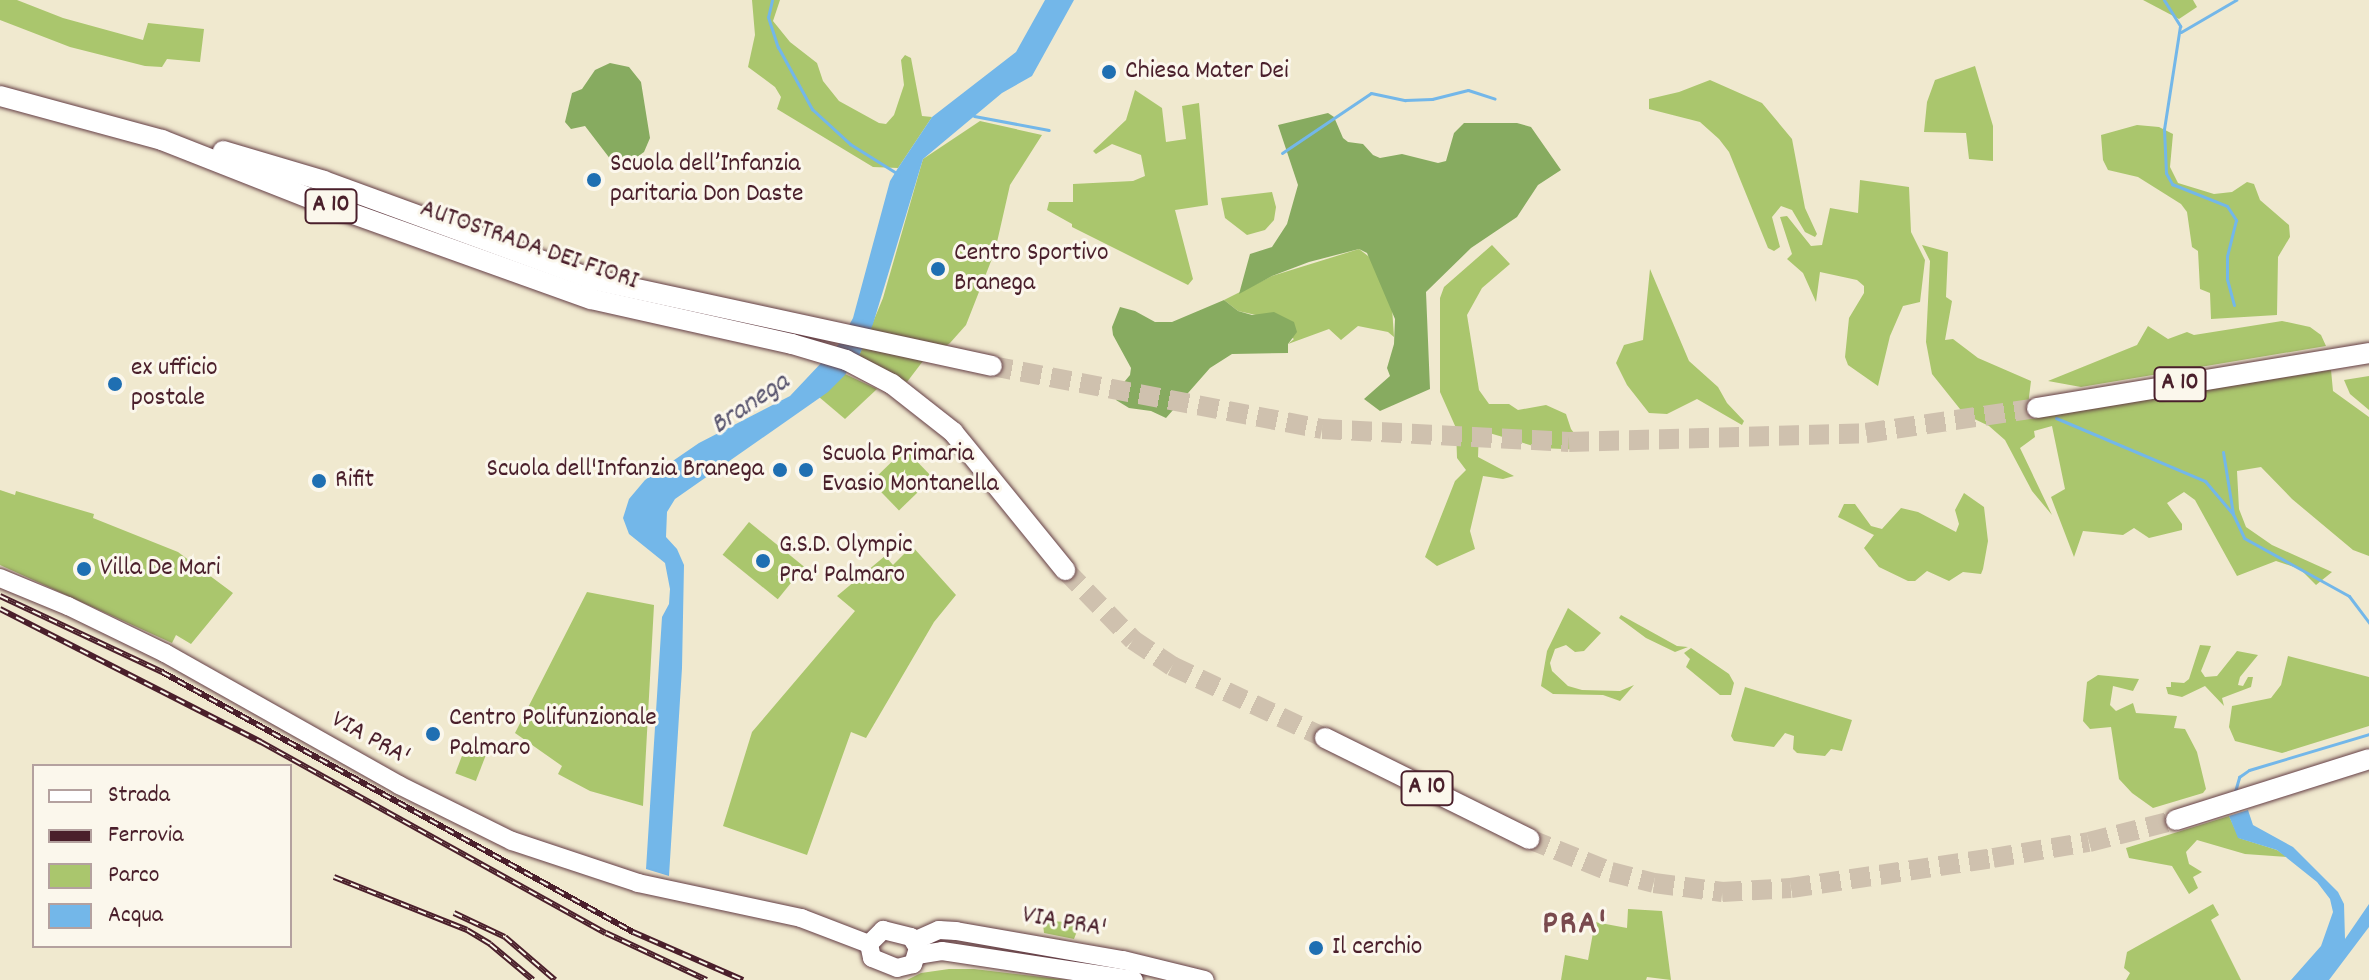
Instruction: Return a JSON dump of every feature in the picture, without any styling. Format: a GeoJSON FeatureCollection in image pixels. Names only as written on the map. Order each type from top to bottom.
{"type":"FeatureCollection","features":[{"type":"Feature","properties":{"kind":"highway","name":"AUTOSTRADA DEI FIORI"},"geometry":{"type":"LineString","coordinates":[[0,88],[324,181],[549,265],[667,296],[992,366]]}},
{"type":"Feature","properties":{"kind":"highway","name":"AUTOSTRADA DEI FIORI"},"geometry":{"type":"LineString","coordinates":[[0,96],[162,140],[317,201],[591,299],[792,344],[846,360],[892,384],[953,432],[1065,570]]}},
{"type":"Feature","properties":{"kind":"highway","name":"A 10"},"geometry":{"type":"LineString","coordinates":[[2037,408],[2369,353]]}},
{"type":"Feature","properties":{"kind":"highway","name":"A 10"},"geometry":{"type":"LineString","coordinates":[[1325,738],[1529,839]]}},
{"type":"Feature","properties":{"kind":"highway"},"geometry":{"type":"LineString","coordinates":[[2176,820],[2369,759]]}},
{"type":"Feature","properties":{"kind":"main road","name":"VIA PRA'"},"geometry":{"type":"LineString","coordinates":[[0,578],[68,606],[165,653],[468,822],[531,849],[643,884],[790,915],[869,944]]}},
{"type":"Feature","properties":{"kind":"main road"},"geometry":{"type":"LineString","coordinates":[[883,930],[905,933],[916,948],[911,966],[890,966],[872,958],[869,944],[883,930]]}},
{"type":"Feature","properties":{"kind":"main road","name":"VIA PRA'"},"geometry":{"type":"LineString","coordinates":[[916,948],[939,930],[1024,942],[1205,980]]}},
{"type":"Feature","properties":{"kind":"main road","name":"VIA PRA'"},"geometry":{"type":"LineString","coordinates":[[916,948],[1134,980]]}},
{"type":"Feature","properties":{"kind":"green space"},"geometry":{"type":"Polygon","coordinates":[[[0,0],[17,0],[63,18],[143,40],[148,23],[204,29],[200,62],[167,59],[162,67],[145,66],[70,47],[0,20],[0,0]]]}},
{"type":"Feature","properties":{"kind":"green space"},"geometry":{"type":"Polygon","coordinates":[[[752,0],[780,0],[773,21],[790,42],[817,63],[823,81],[839,101],[879,123],[886,124],[894,115],[904,85],[901,60],[905,55],[911,58],[922,116],[932,117],[898,168],[873,167],[777,109],[781,97],[775,87],[748,67],[755,35],[752,0]]]}},
{"type":"Feature","properties":{"kind":"green space"},"geometry":{"type":"Polygon","coordinates":[[[2143,0],[2193,0],[2197,7],[2179,19],[2143,0]]]}},
{"type":"Feature","properties":{"kind":"green space"},"geometry":{"type":"Polygon","coordinates":[[[610,63],[629,67],[641,82],[650,138],[644,152],[627,164],[611,160],[585,126],[571,129],[565,122],[572,93],[582,89],[595,70],[610,63]]]}},
{"type":"Feature","properties":{"kind":"green space"},"geometry":{"type":"Polygon","coordinates":[[[1975,66],[1993,126],[1993,161],[1969,159],[1966,133],[1924,132],[1927,102],[1935,80],[1975,66]]]}},
{"type":"Feature","properties":{"kind":"green space"},"geometry":{"type":"Polygon","coordinates":[[[1710,80],[1762,103],[1792,139],[1805,208],[1817,234],[1815,237],[1805,232],[1792,210],[1781,206],[1772,217],[1780,247],[1774,251],[1768,248],[1729,152],[1719,139],[1700,122],[1649,109],[1649,99],[1710,80]]]}},
{"type":"Feature","properties":{"kind":"green space"},"geometry":{"type":"Polygon","coordinates":[[[1135,90],[1162,108],[1166,142],[1186,139],[1182,106],[1199,103],[1208,205],[1175,210],[1193,279],[1188,285],[1072,227],[1072,224],[1047,210],[1049,202],[1073,202],[1073,184],[1133,181],[1145,176],[1141,155],[1112,144],[1096,154],[1093,151],[1126,120],[1135,90]]]}},
{"type":"Feature","properties":{"kind":"green space"},"geometry":{"type":"Polygon","coordinates":[[[1328,113],[1334,117],[1343,138],[1363,144],[1373,155],[1380,158],[1402,154],[1438,163],[1446,161],[1454,133],[1464,123],[1517,123],[1531,127],[1561,170],[1538,185],[1517,217],[1471,248],[1426,292],[1430,389],[1380,411],[1364,399],[1390,376],[1387,368],[1394,344],[1395,319],[1367,253],[1359,249],[1309,262],[1272,276],[1239,294],[1250,254],[1272,247],[1287,224],[1298,185],[1278,125],[1328,113]]]}},
{"type":"Feature","properties":{"kind":"green space","name":"Centro Sportivo Branega"},"geometry":{"type":"Polygon","coordinates":[[[980,121],[1042,135],[1010,185],[995,251],[966,325],[950,343],[923,361],[907,382],[859,356],[883,298],[923,159],[980,121]]]}},
{"type":"Feature","properties":{"kind":"green space"},"geometry":{"type":"Polygon","coordinates":[[[2137,125],[2159,127],[2173,134],[2170,167],[2178,183],[2214,194],[2232,192],[2247,182],[2254,184],[2260,200],[2289,225],[2290,237],[2278,257],[2277,315],[2211,319],[2210,293],[2200,289],[2198,251],[2192,247],[2187,212],[2181,204],[2138,177],[2108,170],[2103,160],[2101,135],[2137,125]]]}},
{"type":"Feature","properties":{"kind":"green space"},"geometry":{"type":"Polygon","coordinates":[[[1860,180],[1909,187],[1911,232],[1925,260],[1920,302],[1903,306],[1890,336],[1878,386],[1848,365],[1845,357],[1849,318],[1864,293],[1864,286],[1857,280],[1820,272],[1816,302],[1803,273],[1787,259],[1792,254],[1780,217],[1787,216],[1811,246],[1822,245],[1830,208],[1858,213],[1860,180]]]}},
{"type":"Feature","properties":{"kind":"green space"},"geometry":{"type":"Polygon","coordinates":[[[1272,192],[1276,207],[1274,220],[1265,230],[1247,235],[1225,218],[1221,198],[1272,192]]]}},
{"type":"Feature","properties":{"kind":"green space"},"geometry":{"type":"Polygon","coordinates":[[[1492,245],[1510,264],[1482,288],[1467,315],[1479,390],[1489,404],[1509,404],[1518,410],[1546,405],[1566,414],[1571,429],[1587,450],[1540,448],[1479,430],[1478,457],[1514,476],[1503,479],[1483,476],[1470,531],[1475,549],[1437,566],[1425,557],[1455,481],[1466,470],[1457,458],[1456,428],[1440,392],[1440,298],[1444,287],[1492,245]]]}},
{"type":"Feature","properties":{"kind":"green space"},"geometry":{"type":"Polygon","coordinates":[[[1922,245],[1948,252],[1946,297],[1952,301],[1945,340],[1953,339],[1978,358],[2031,381],[2027,413],[2031,417],[2331,370],[2333,391],[2369,417],[2369,556],[2353,550],[2292,499],[2261,467],[2237,471],[2239,509],[2246,527],[2272,545],[2332,572],[2316,585],[2300,569],[2276,561],[2237,576],[2195,500],[2184,492],[2167,503],[2182,524],[2182,530],[2149,538],[2134,528],[2123,535],[2083,531],[2074,557],[2051,497],[2065,489],[2052,426],[2034,431],[2035,437],[2020,448],[2052,515],[2032,491],[2005,440],[1989,426],[1964,414],[1932,374],[1926,342],[1930,261],[1922,245]]]}},
{"type":"Feature","properties":{"kind":"green space"},"geometry":{"type":"Polygon","coordinates":[[[1359,249],[1372,259],[1392,307],[1394,337],[1388,332],[1358,326],[1341,340],[1329,329],[1288,344],[1294,339],[1256,315],[1238,311],[1224,300],[1272,276],[1359,249]]]}},
{"type":"Feature","properties":{"kind":"green space"},"geometry":{"type":"Polygon","coordinates":[[[1650,269],[1689,361],[1718,387],[1727,403],[1744,421],[1742,425],[1697,399],[1667,414],[1649,413],[1627,385],[1616,363],[1624,345],[1643,340],[1650,269]]]}},
{"type":"Feature","properties":{"kind":"green space"},"geometry":{"type":"Polygon","coordinates":[[[1224,300],[1238,311],[1252,315],[1274,312],[1294,322],[1297,332],[1288,344],[1288,353],[1232,354],[1210,368],[1166,418],[1151,411],[1129,408],[1116,400],[1115,393],[1130,375],[1131,368],[1113,335],[1112,327],[1120,307],[1155,322],[1172,322],[1224,300]]]}},
{"type":"Feature","properties":{"kind":"green space"},"geometry":{"type":"Polygon","coordinates":[[[2282,321],[2310,327],[2321,335],[2326,346],[2081,387],[2048,381],[2137,345],[2148,326],[2168,339],[2187,332],[2194,335],[2282,321]]]}},
{"type":"Feature","properties":{"kind":"green space"},"geometry":{"type":"Polygon","coordinates":[[[845,374],[877,389],[845,419],[819,397],[845,374]]]}},
{"type":"Feature","properties":{"kind":"green space"},"geometry":{"type":"Polygon","coordinates":[[[2369,376],[2369,410],[2350,394],[2344,380],[2369,376]]]}},
{"type":"Feature","properties":{"kind":"green space"},"geometry":{"type":"Polygon","coordinates":[[[905,449],[933,478],[899,510],[871,482],[905,449]]]}},
{"type":"Feature","properties":{"kind":"green space"},"geometry":{"type":"Polygon","coordinates":[[[0,490],[15,495],[16,491],[94,514],[93,518],[178,552],[233,593],[191,644],[176,635],[172,643],[0,565],[0,490]]]}},
{"type":"Feature","properties":{"kind":"green space"},"geometry":{"type":"Polygon","coordinates":[[[1964,493],[1984,507],[1988,541],[1981,574],[1963,572],[1949,581],[1927,571],[1915,581],[1908,581],[1879,567],[1864,548],[1874,535],[1838,517],[1844,504],[1855,504],[1871,526],[1882,529],[1901,508],[1918,512],[1956,532],[1959,524],[1955,510],[1964,493]]]}},
{"type":"Feature","properties":{"kind":"green space","name":"G.S.D. Olympic Pra' Palmaro"},"geometry":{"type":"Polygon","coordinates":[[[749,522],[804,567],[778,599],[723,555],[749,522]]]}},
{"type":"Feature","properties":{"kind":"green space"},"geometry":{"type":"Polygon","coordinates":[[[912,546],[956,595],[934,622],[866,738],[851,732],[807,855],[723,826],[752,732],[855,611],[837,596],[885,556],[893,565],[912,546]]]}},
{"type":"Feature","properties":{"kind":"green space"},"geometry":{"type":"Polygon","coordinates":[[[587,592],[654,605],[643,806],[590,791],[558,774],[562,766],[515,733],[587,592]]]}},
{"type":"Feature","properties":{"kind":"green space"},"geometry":{"type":"Polygon","coordinates":[[[1568,608],[1601,633],[1584,651],[1575,652],[1566,645],[1555,649],[1550,663],[1552,671],[1568,686],[1582,690],[1620,691],[1634,685],[1620,701],[1603,695],[1553,694],[1541,686],[1547,651],[1568,608]]]}},
{"type":"Feature","properties":{"kind":"green space"},"geometry":{"type":"Polygon","coordinates":[[[1621,615],[1677,646],[1688,647],[1675,652],[1646,638],[1619,618],[1621,615]]]}},
{"type":"Feature","properties":{"kind":"green space"},"geometry":{"type":"Polygon","coordinates":[[[2200,645],[2211,646],[2201,671],[2205,677],[2217,676],[2237,651],[2258,655],[2240,677],[2238,685],[2243,686],[2248,677],[2253,677],[2251,687],[2222,698],[2224,706],[2205,686],[2182,697],[2168,694],[2166,687],[2171,687],[2171,682],[2184,683],[2189,679],[2200,645]]]}},
{"type":"Feature","properties":{"kind":"green space"},"geometry":{"type":"Polygon","coordinates":[[[1691,648],[1729,674],[1734,683],[1731,695],[1720,695],[1686,667],[1690,659],[1684,653],[1691,648]]]}},
{"type":"Feature","properties":{"kind":"green space"},"geometry":{"type":"Polygon","coordinates":[[[2288,656],[2369,677],[2369,726],[2282,753],[2235,741],[2229,727],[2232,706],[2271,698],[2281,685],[2288,656]]]}},
{"type":"Feature","properties":{"kind":"green space"},"geometry":{"type":"Polygon","coordinates":[[[2098,675],[2139,679],[2133,691],[2113,686],[2110,705],[2116,711],[2133,703],[2136,713],[2177,716],[2174,728],[2185,729],[2197,752],[2206,789],[2203,793],[2153,808],[2119,779],[2111,727],[2090,729],[2083,721],[2087,682],[2098,675]]]}},
{"type":"Feature","properties":{"kind":"green space"},"geometry":{"type":"Polygon","coordinates":[[[1745,687],[1852,720],[1842,751],[1831,749],[1825,756],[1797,753],[1793,749],[1794,736],[1785,733],[1774,747],[1734,741],[1731,736],[1745,687]]]}},
{"type":"Feature","properties":{"kind":"green space"},"geometry":{"type":"Polygon","coordinates":[[[465,748],[486,756],[476,781],[455,773],[465,748]]]}},
{"type":"Feature","properties":{"kind":"green space"},"geometry":{"type":"Polygon","coordinates":[[[2229,816],[2239,838],[2277,850],[2287,857],[2245,854],[2197,840],[2186,852],[2189,864],[2202,872],[2193,877],[2198,888],[2189,894],[2172,866],[2129,858],[2126,848],[2229,816]]]}},
{"type":"Feature","properties":{"kind":"green space"},"geometry":{"type":"Polygon","coordinates":[[[2213,904],[2219,915],[2211,920],[2241,980],[2126,980],[2130,973],[2124,968],[2127,952],[2213,904]]]}},
{"type":"Feature","properties":{"kind":"green space"},"geometry":{"type":"Polygon","coordinates":[[[1628,909],[1662,911],[1671,980],[1647,977],[1646,980],[1561,980],[1565,955],[1588,960],[1595,922],[1627,928],[1628,909]]]}},
{"type":"Feature","properties":{"kind":"green space"},"geometry":{"type":"Polygon","coordinates":[[[1076,917],[1079,926],[1074,939],[1044,933],[1043,924],[1047,921],[1068,922],[1076,917]]]}},
{"type":"Feature","properties":{"kind":"green space"},"geometry":{"type":"Polygon","coordinates":[[[949,969],[1068,980],[907,980],[921,973],[949,969]]]}},
{"type":"Feature","properties":{"kind":"water"},"geometry":{"type":"Polygon","coordinates":[[[1045,0],[1074,0],[1032,76],[1002,93],[923,159],[873,324],[859,356],[828,392],[675,499],[667,512],[666,537],[677,549],[684,565],[682,668],[669,876],[646,869],[662,617],[669,604],[670,589],[665,563],[629,534],[623,518],[629,499],[645,480],[699,443],[790,396],[839,344],[853,318],[890,181],[932,117],[1016,52],[1045,0]]]}},
{"type":"Feature","properties":{"kind":"water"},"geometry":{"type":"Polygon","coordinates":[[[2248,810],[2253,825],[2293,847],[2338,892],[2344,904],[2345,939],[2369,904],[2369,927],[2329,980],[2291,980],[2321,946],[2333,912],[2330,899],[2317,882],[2277,850],[2238,838],[2229,816],[2248,810]]]}},
{"type":"Feature","properties":{"kind":"waterway"},"geometry":{"type":"LineString","coordinates":[[772,0],[768,17],[778,47],[812,109],[850,144],[898,174]]}},
{"type":"Feature","properties":{"kind":"waterway"},"geometry":{"type":"LineString","coordinates":[[2164,0],[2180,26],[2164,129],[2166,173],[2172,184],[2227,206],[2236,220],[2227,256],[2227,279],[2234,305]]}},
{"type":"Feature","properties":{"kind":"waterway"},"geometry":{"type":"LineString","coordinates":[[2181,32],[2236,0]]}},
{"type":"Feature","properties":{"kind":"waterway"},"geometry":{"type":"LineString","coordinates":[[1282,153],[1371,93],[1405,100],[1432,99],[1468,90],[1495,99]]}},
{"type":"Feature","properties":{"kind":"waterway"},"geometry":{"type":"LineString","coordinates":[[974,116],[1049,130]]}},
{"type":"Feature","properties":{"kind":"waterway"},"geometry":{"type":"LineString","coordinates":[[2056,418],[2205,481],[2232,513]]}},
{"type":"Feature","properties":{"kind":"waterway"},"geometry":{"type":"LineString","coordinates":[[2223,452],[2233,514],[2244,538],[2349,596],[2369,623]]}},
{"type":"Feature","properties":{"kind":"waterway"},"geometry":{"type":"LineString","coordinates":[[2234,795],[2239,777],[2249,770],[2369,734]]}},
{"type":"Feature","properties":{"kind":"tunnel"},"geometry":{"type":"LineString","coordinates":[[992,366],[1322,429],[1569,442],[1866,433],[2037,408]]}},
{"type":"Feature","properties":{"kind":"tunnel"},"geometry":{"type":"LineString","coordinates":[[1065,570],[1133,640],[1172,666],[1325,738]]}},
{"type":"Feature","properties":{"kind":"tunnel"},"geometry":{"type":"LineString","coordinates":[[1529,839],[1611,872],[1654,883],[1722,892],[1791,888],[1993,858],[2089,842],[2176,820]]}},
{"type":"Feature","properties":{"kind":"railway"},"geometry":{"type":"LineString","coordinates":[[0,596],[162,672],[633,932],[743,980]]}},
{"type":"Feature","properties":{"kind":"railway"},"geometry":{"type":"LineString","coordinates":[[0,609],[261,742],[606,933],[707,980]]}},
{"type":"Feature","properties":{"kind":"railway"},"geometry":{"type":"LineString","coordinates":[[334,877],[467,930],[490,944],[533,980]]}},
{"type":"Feature","properties":{"kind":"railway"},"geometry":{"type":"LineString","coordinates":[[454,913],[505,937],[555,980]]}},
{"type":"Feature","properties":{"kind":"place","name":"Chiesa Mater Dei"},"geometry":{"type":"Point","coordinates":[1109,72]}},
{"type":"Feature","properties":{"kind":"place","name":"Scuola dell’Infanzia paritaria Don Daste"},"geometry":{"type":"Point","coordinates":[594,180]}},
{"type":"Feature","properties":{"kind":"place","name":"Centro Sportivo Branega"},"geometry":{"type":"Point","coordinates":[938,269]}},
{"type":"Feature","properties":{"kind":"place","name":"ex ufficio postale"},"geometry":{"type":"Point","coordinates":[115,384]}},
{"type":"Feature","properties":{"kind":"place","name":"Scuola dell'Infanzia Branega"},"geometry":{"type":"Point","coordinates":[780,470]}},
{"type":"Feature","properties":{"kind":"place","name":"Scuola Primaria Evasio Montanella"},"geometry":{"type":"Point","coordinates":[806,470]}},
{"type":"Feature","properties":{"kind":"place","name":"Rifit"},"geometry":{"type":"Point","coordinates":[319,481]}},
{"type":"Feature","properties":{"kind":"place","name":"G.S.D. Olympic Pra' Palmaro"},"geometry":{"type":"Point","coordinates":[763,561]}},
{"type":"Feature","properties":{"kind":"place","name":"Villa De Mari"},"geometry":{"type":"Point","coordinates":[84,569]}},
{"type":"Feature","properties":{"kind":"place","name":"Centro Polifunzionale Palmaro"},"geometry":{"type":"Point","coordinates":[433,734]}},
{"type":"Feature","properties":{"kind":"place","name":"Il cerchio"},"geometry":{"type":"Point","coordinates":[1316,948]}},
{"type":"Feature","properties":{"kind":"district","name":"PRA'"},"geometry":{"type":"Point","coordinates":[1575,926]}},
{"type":"Feature","properties":{"kind":"water label","name":"Branega"},"geometry":{"type":"Point","coordinates":[751,405]}}]}
